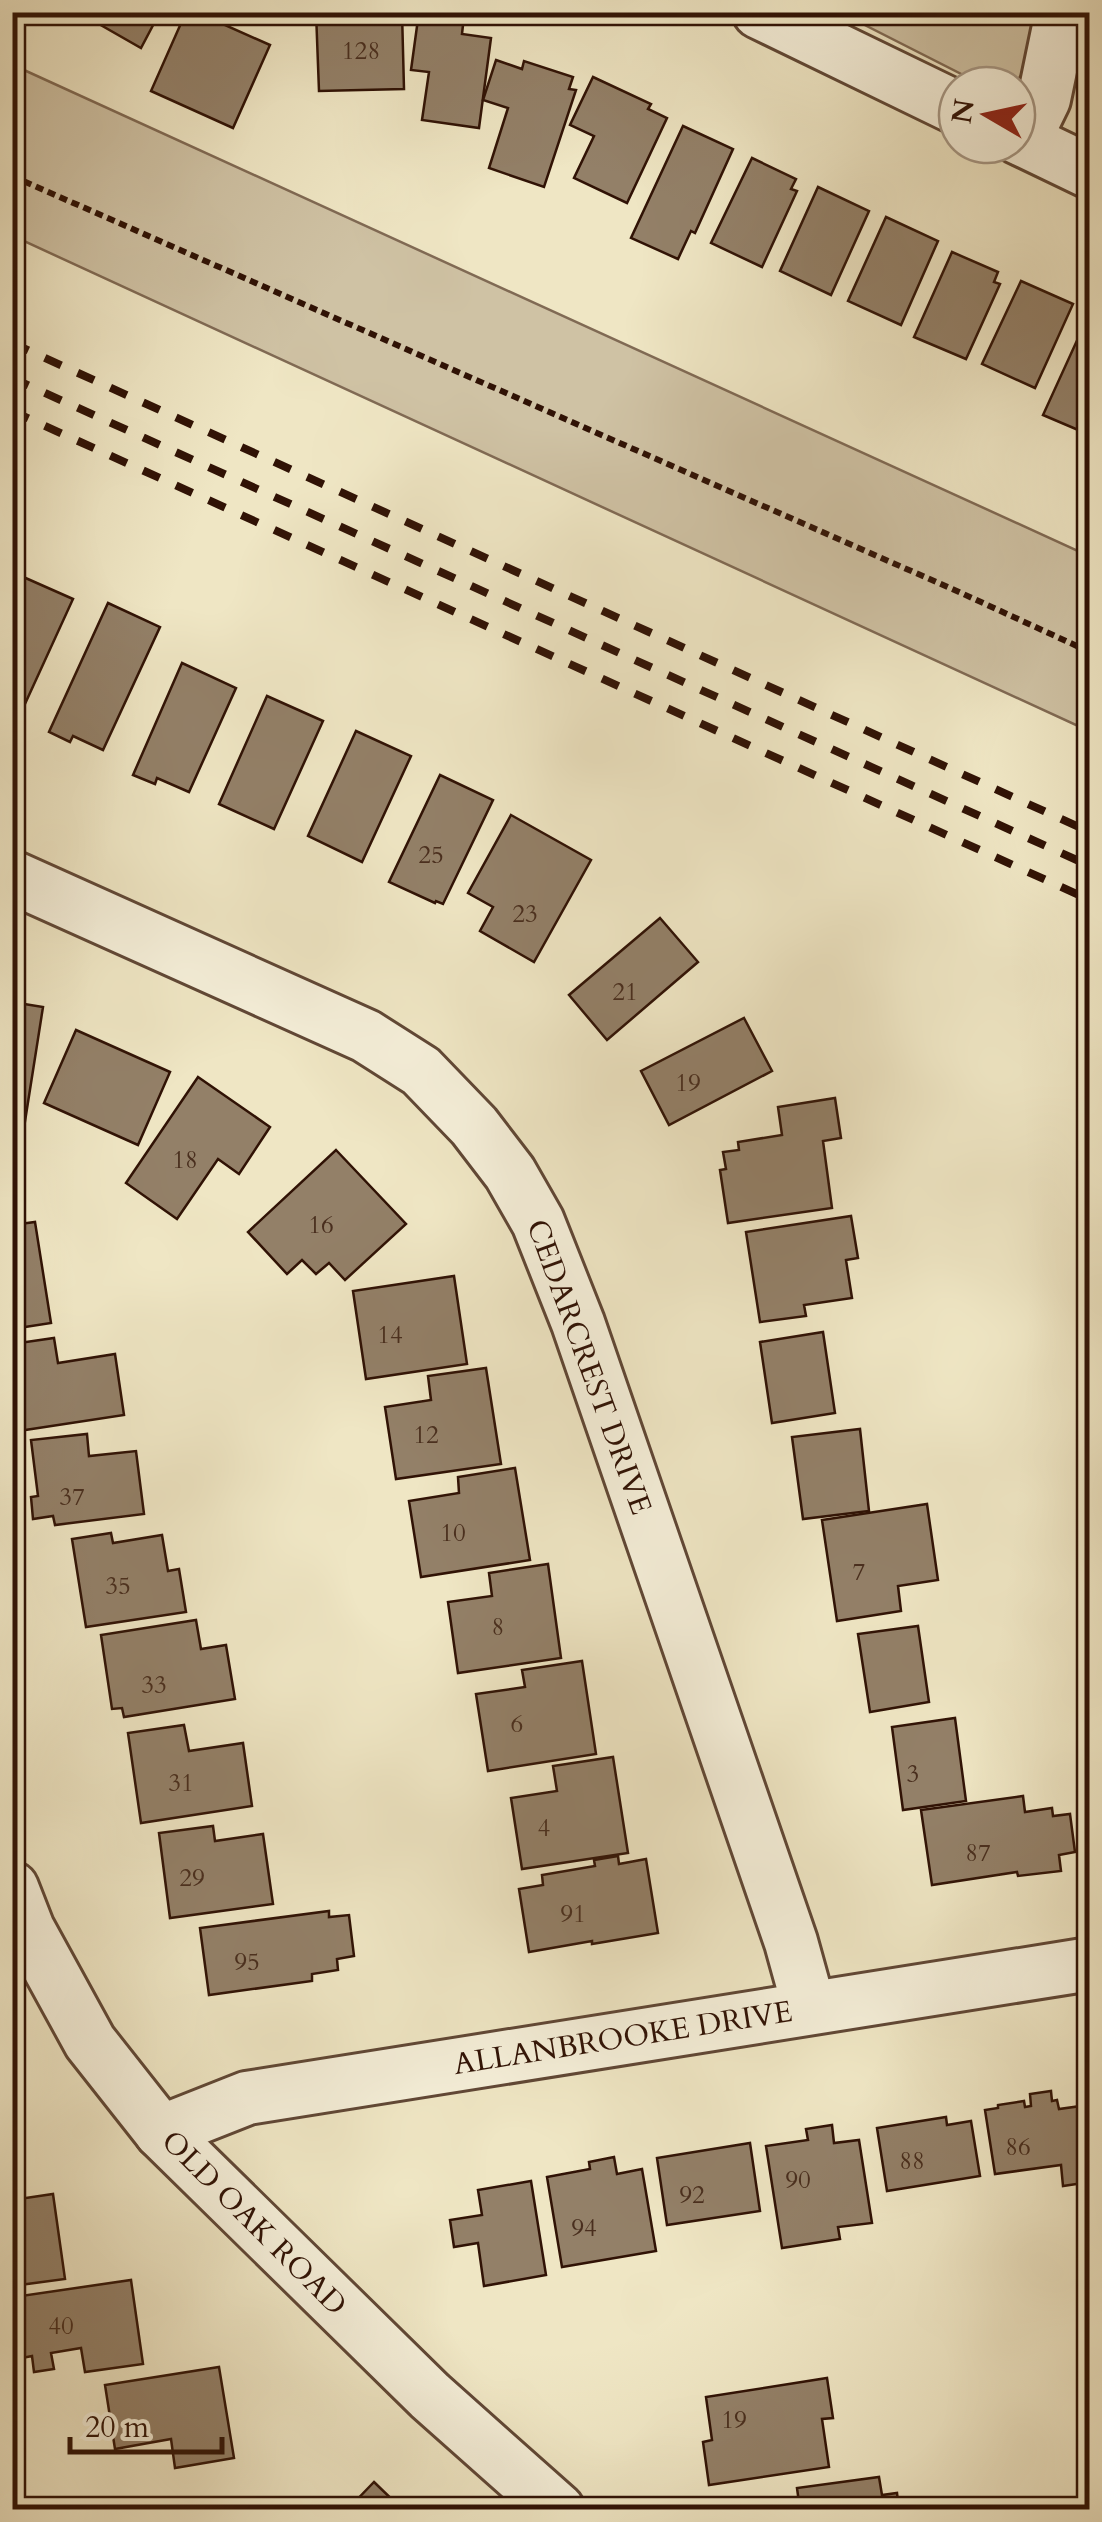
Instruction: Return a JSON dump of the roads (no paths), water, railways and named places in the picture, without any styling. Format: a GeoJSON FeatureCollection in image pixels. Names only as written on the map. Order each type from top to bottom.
{"type":"FeatureCollection","features":[{"type":"Feature","properties":{"kind":"street"},"geometry":{"type":"LineString","coordinates":[[759,12],[937,98]]}},
{"type":"Feature","properties":{"kind":"street"},"geometry":{"type":"LineString","coordinates":[[1037,111],[1044,100],[1062,12]]}},
{"type":"Feature","properties":{"kind":"street"},"geometry":{"type":"LineString","coordinates":[[1037,146],[1090,172]]}},
{"type":"Feature","properties":{"kind":"street","name":"CEDARCREST DRIVE"},"geometry":{"type":"LineString","coordinates":[[12,877],[366,1036],[421,1071],[474,1126],[510,1173],[538,1222],[578,1323],[810,2008]]}},
{"type":"Feature","properties":{"kind":"street","name":"OLD OAK ROAD"},"geometry":{"type":"LineString","coordinates":[[12,1888],[28,1928],[90,2042],[161,2132],[430,2396],[558,2510]]}},
{"type":"Feature","properties":{"kind":"street","name":"ALLANBROOKE DRIVE"},"geometry":{"type":"LineString","coordinates":[[161,2132],[248,2098],[1090,1964]]}},
{"type":"Feature","properties":{"kind":"railway"},"geometry":{"type":"LineString","coordinates":[[12,343],[1090,832]]}},
{"type":"Feature","properties":{"kind":"railway"},"geometry":{"type":"LineString","coordinates":[[12,378],[1090,866]]}},
{"type":"Feature","properties":{"kind":"railway"},"geometry":{"type":"LineString","coordinates":[[12,411],[1090,900]]}}]}
